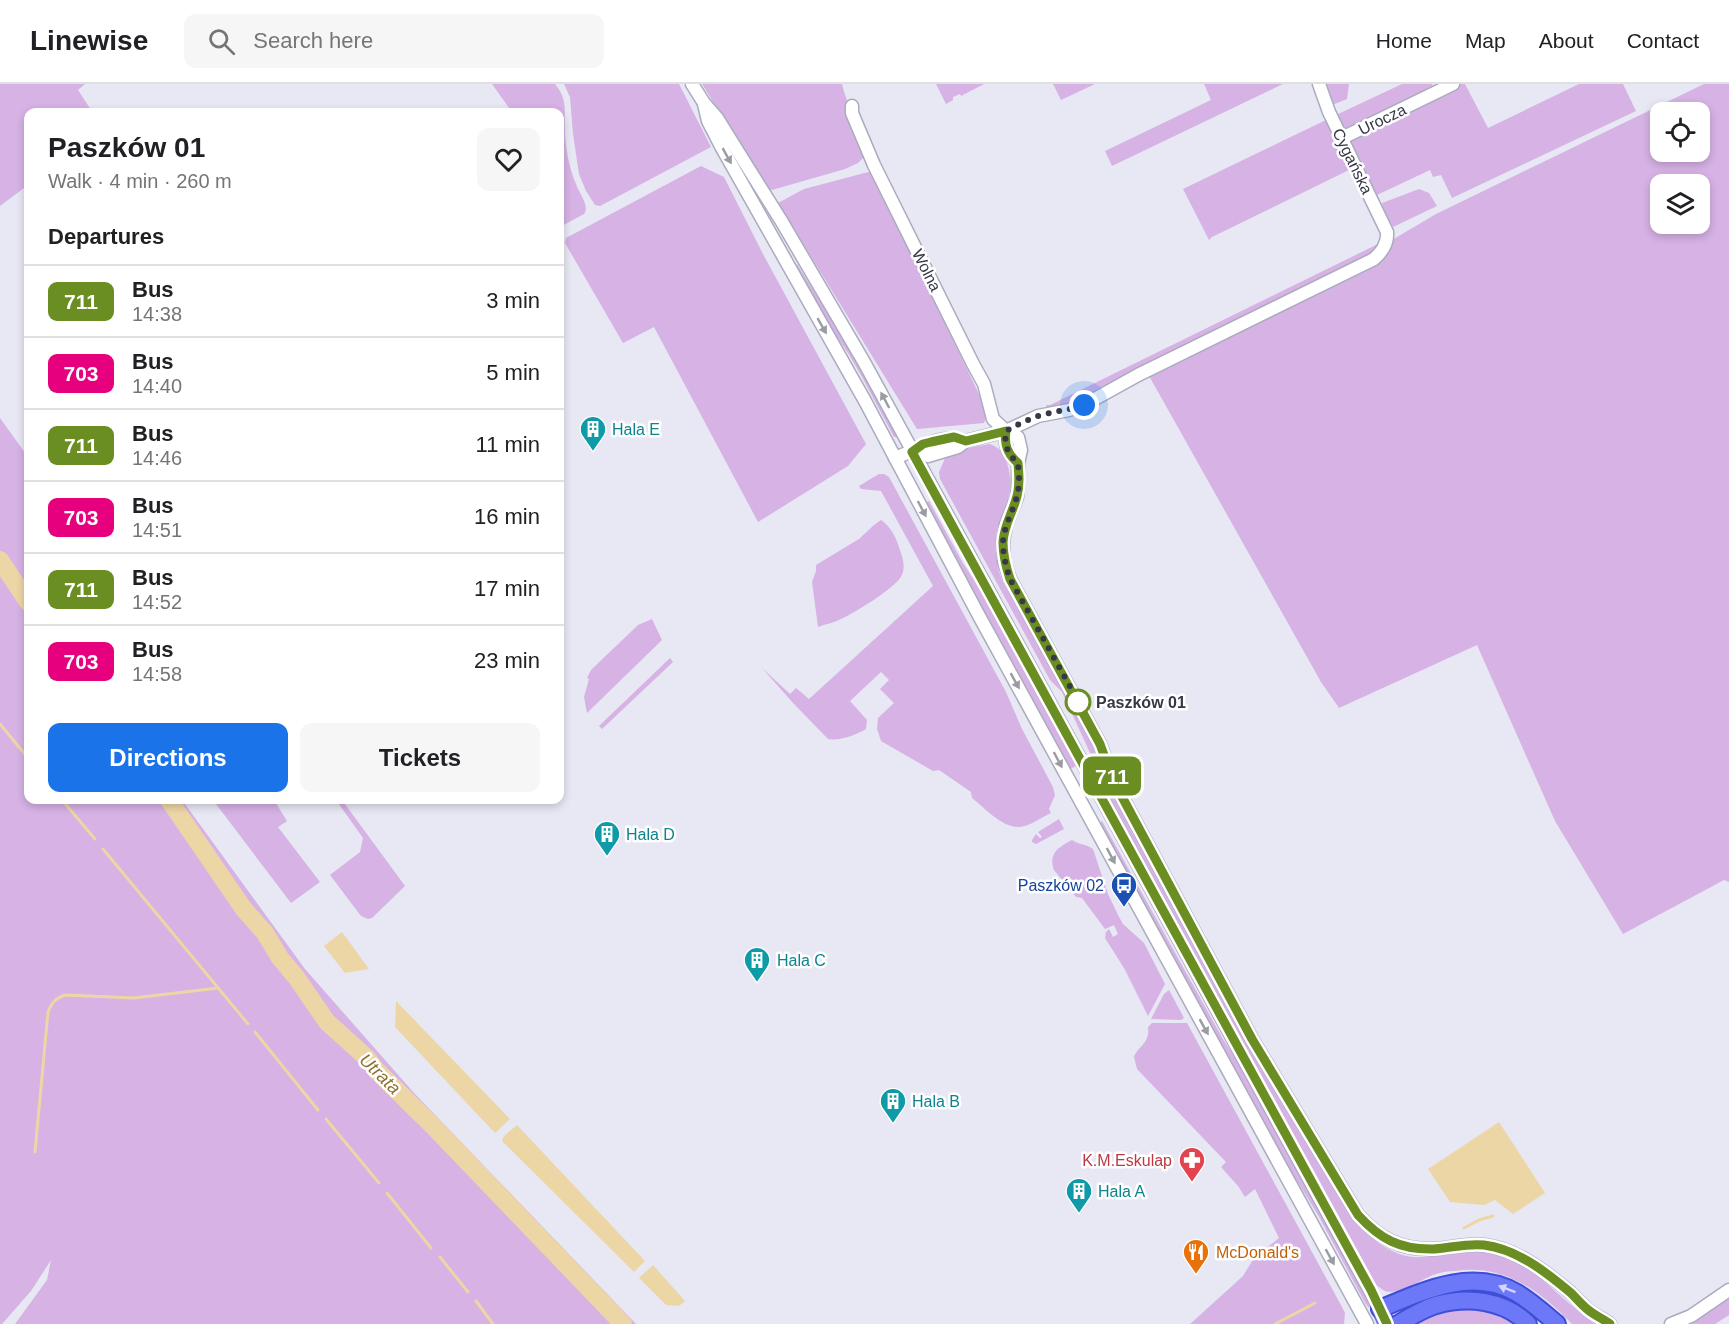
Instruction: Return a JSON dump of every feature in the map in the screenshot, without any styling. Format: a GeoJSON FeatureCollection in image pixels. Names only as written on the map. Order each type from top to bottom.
{"type":"FeatureCollection","features":[{"type":"Feature","properties":{"kind":"highway"},"geometry":{"type":"LineString","coordinates":[[1380,1319],[1429,1288],[1456,1282],[1472,1282],[1487,1283],[1515,1292],[1557,1324]]}},
{"type":"Feature","properties":{"kind":"highway"},"geometry":{"type":"LineString","coordinates":[[1398,1324],[1435,1305],[1482,1300],[1517,1314],[1528,1324]]}},
{"type":"Feature","properties":{"kind":"street"},"geometry":{"type":"LineString","coordinates":[[693,84],[704,103],[717,117],[782,222],[864,362],[1380,1319]]}},
{"type":"Feature","properties":{"kind":"street","name":"Cygańska"},"geometry":{"type":"LineString","coordinates":[[1006,431],[1038,416],[1084,405],[1138,375],[1379,254],[1387,238],[1387,232],[1319,84]]}},
{"type":"Feature","properties":{"kind":"street","name":"Urocza"},"geometry":{"type":"LineString","coordinates":[[1342,138],[1454,84]]}},
{"type":"Feature","properties":{"kind":"street"},"geometry":{"type":"LineString","coordinates":[[704,103],[708,122],[865,401],[978,614],[1367,1324]]}},
{"type":"Feature","properties":{"kind":"street","name":"Wolna"},"geometry":{"type":"LineString","coordinates":[[852,106],[852,113],[874,165],[984,384],[993,419],[1018,438],[1021,450],[1018,463],[1017,497],[1006,525],[1003,541],[1004,561],[1010,579],[1082,708],[1100,744],[1113,780],[1252,1039],[1358,1215],[1372,1230],[1400,1245],[1435,1249],[1460,1245],[1485,1245],[1528,1260],[1572,1294],[1588,1310],[1610,1324]]}},
{"type":"Feature","properties":{"kind":"street"},"geometry":{"type":"LineString","coordinates":[[895,458],[931,442],[954,437],[966,441],[1006,431]]}},
{"type":"Feature","properties":{"kind":"street"},"geometry":{"type":"LineString","coordinates":[[1671,1324],[1691,1316],[1729,1290]]}},
{"type":"Feature","properties":{"kind":"shaded area"},"geometry":{"type":"Polygon","coordinates":[[[0,84],[85,84],[78,90],[90,108],[24,108],[24,188],[0,206],[0,84]]]}},
{"type":"Feature","properties":{"kind":"shaded area"},"geometry":{"type":"Polygon","coordinates":[[[492,84],[555,84],[562,95],[564,105],[568,157],[577,188],[585,203],[584,214],[564,225],[564,108],[509,108],[492,84]]]}},
{"type":"Feature","properties":{"kind":"shaded area"},"geometry":{"type":"Polygon","coordinates":[[[564,84],[679,84],[711,147],[600,206],[595,205],[579,174],[570,97],[564,84]]]}},
{"type":"Feature","properties":{"kind":"shaded area"},"geometry":{"type":"Polygon","coordinates":[[[702,84],[842,84],[861,140],[863,158],[845,169],[769,189],[702,84]]]}},
{"type":"Feature","properties":{"kind":"shaded area"},"geometry":{"type":"Polygon","coordinates":[[[936,84],[984,84],[961,96],[960,94],[953,97],[953,100],[946,104],[936,84]]]}},
{"type":"Feature","properties":{"kind":"shaded area"},"geometry":{"type":"Polygon","coordinates":[[[1053,84],[1095,84],[1061,100],[1053,84]]]}},
{"type":"Feature","properties":{"kind":"shaded area"},"geometry":{"type":"Polygon","coordinates":[[[1204,84],[1283,84],[1112,166],[1105,151],[1211,100],[1204,84]]]}},
{"type":"Feature","properties":{"kind":"shaded area"},"geometry":{"type":"Polygon","coordinates":[[[1325,84],[1349,84],[1347,99],[1332,105],[1325,84]]]}},
{"type":"Feature","properties":{"kind":"shaded area"},"geometry":{"type":"Polygon","coordinates":[[[1402,84],[1432,84],[1435,90],[1345,133],[1336,115],[1402,84]]]}},
{"type":"Feature","properties":{"kind":"shaded area"},"geometry":{"type":"Polygon","coordinates":[[[1459,84],[1465,84],[1488,128],[1579,84],[1623,84],[1636,111],[1452,198],[1441,175],[1433,177],[1430,170],[1377,195],[1350,141],[1353,135],[1459,84]]]}},
{"type":"Feature","properties":{"kind":"shaded area"},"geometry":{"type":"Polygon","coordinates":[[[1704,84],[1729,84],[1729,882],[1724,880],[1623,934],[1555,821],[1477,645],[1339,708],[1321,682],[1148,374],[1375,263],[1392,240],[1436,214],[1650,110],[1650,162],[1710,162],[1710,102],[1667,102],[1704,84]]]}},
{"type":"Feature","properties":{"kind":"shaded area"},"geometry":{"type":"Polygon","coordinates":[[[1328,119],[1353,171],[1349,170],[1209,240],[1183,189],[1328,119]]]}},
{"type":"Feature","properties":{"kind":"shaded area"},"geometry":{"type":"Polygon","coordinates":[[[701,166],[724,177],[866,444],[848,466],[758,522],[654,327],[623,343],[565,243],[566,238],[701,166]]]}},
{"type":"Feature","properties":{"kind":"shaded area"},"geometry":{"type":"Polygon","coordinates":[[[872,171],[988,413],[984,423],[917,429],[778,203],[804,189],[872,171]]]}},
{"type":"Feature","properties":{"kind":"shaded area"},"geometry":{"type":"Polygon","coordinates":[[[1419,189],[1429,193],[1437,206],[1393,227],[1382,203],[1419,189]]]}},
{"type":"Feature","properties":{"kind":"shaded area"},"geometry":{"type":"Polygon","coordinates":[[[1382,235],[1383,240],[1377,251],[1101,393],[1068,406],[1047,408],[1046,405],[1378,244],[1382,235]]]}},
{"type":"Feature","properties":{"kind":"shaded area"},"geometry":{"type":"Polygon","coordinates":[[[797,264],[856,359],[895,429],[897,437],[894,437],[862,377],[830,327],[797,264]]]}},
{"type":"Feature","properties":{"kind":"shaded area"},"geometry":{"type":"Polygon","coordinates":[[[0,418],[24,451],[24,804],[185,804],[305,969],[414,1093],[636,1324],[15,1324],[47,1280],[51,1260],[31,1291],[0,1324],[0,418]]]}},
{"type":"Feature","properties":{"kind":"shaded area"},"geometry":{"type":"Polygon","coordinates":[[[989,444],[995,446],[1004,456],[1010,477],[1009,497],[996,540],[997,561],[1003,582],[1085,728],[1100,770],[1243,1033],[1353,1217],[1374,1239],[1401,1255],[1422,1257],[1470,1251],[1495,1254],[1512,1260],[1535,1274],[1595,1324],[1572,1324],[1533,1290],[1520,1282],[1489,1272],[1473,1270],[1443,1272],[1390,1292],[1377,1286],[1093,770],[1097,768],[1062,692],[1050,680],[940,479],[939,472],[946,456],[964,449],[989,444]]]}},
{"type":"Feature","properties":{"kind":"shaded area"},"geometry":{"type":"Polygon","coordinates":[[[879,474],[889,477],[1006,692],[1022,729],[1053,787],[1055,795],[1049,809],[1051,813],[1028,825],[1013,826],[1000,821],[972,798],[971,792],[939,770],[933,771],[881,741],[877,729],[878,718],[894,703],[880,689],[889,680],[881,672],[850,701],[867,720],[866,729],[848,737],[828,739],[762,668],[790,694],[796,688],[809,699],[933,586],[881,491],[861,489],[859,486],[879,474]]]}},
{"type":"Feature","properties":{"kind":"shaded area"},"geometry":{"type":"Polygon","coordinates":[[[929,501],[963,563],[989,603],[1078,765],[1070,769],[925,503],[929,501]]]}},
{"type":"Feature","properties":{"kind":"shaded area"},"geometry":{"type":"Polygon","coordinates":[[[881,520],[890,529],[898,543],[904,568],[902,575],[892,587],[864,606],[838,620],[818,627],[812,582],[816,565],[859,539],[881,520]]]}},
{"type":"Feature","properties":{"kind":"shaded area"},"geometry":{"type":"Polygon","coordinates":[[[652,619],[662,640],[587,713],[584,697],[589,679],[587,678],[591,670],[638,625],[652,619]]]}},
{"type":"Feature","properties":{"kind":"shaded area"},"geometry":{"type":"Polygon","coordinates":[[[670,658],[673,662],[602,729],[599,726],[670,658]]]}},
{"type":"Feature","properties":{"kind":"shaded area"},"geometry":{"type":"Polygon","coordinates":[[[216,804],[276,804],[287,821],[278,827],[320,882],[291,903],[216,804]]]}},
{"type":"Feature","properties":{"kind":"shaded area"},"geometry":{"type":"Polygon","coordinates":[[[339,804],[345,804],[405,886],[372,918],[368,919],[361,916],[330,875],[360,852],[363,838],[339,804]]]}},
{"type":"Feature","properties":{"kind":"shaded area"},"geometry":{"type":"Polygon","coordinates":[[[1059,819],[1064,829],[1036,844],[1032,842],[1036,834],[1042,837],[1038,832],[1059,819]]]}},
{"type":"Feature","properties":{"kind":"shaded area"},"geometry":{"type":"Polygon","coordinates":[[[1102,821],[1223,1039],[1247,1076],[1369,1299],[1371,1308],[1365,1303],[1318,1215],[1275,1145],[1100,824],[1102,821]]]}},
{"type":"Feature","properties":{"kind":"shaded area"},"geometry":{"type":"Polygon","coordinates":[[[1072,840],[1093,849],[1108,894],[1119,917],[1123,924],[1144,943],[1165,984],[1148,1016],[1124,968],[1105,938],[1109,929],[1113,937],[1118,934],[1114,925],[1105,929],[1082,898],[1076,897],[1054,870],[1052,859],[1056,851],[1072,840]]]}},
{"type":"Feature","properties":{"kind":"shaded area"},"geometry":{"type":"Polygon","coordinates":[[[342,932],[369,969],[345,973],[324,946],[342,932]]]}},
{"type":"Feature","properties":{"kind":"shaded area"},"geometry":{"type":"Polygon","coordinates":[[[1169,990],[1184,1018],[1181,1020],[1151,1019],[1164,994],[1169,990]]]}},
{"type":"Feature","properties":{"kind":"shaded area"},"geometry":{"type":"Polygon","coordinates":[[[396,1001],[510,1119],[495,1133],[395,1027],[396,1001]]]}},
{"type":"Feature","properties":{"kind":"shaded area"},"geometry":{"type":"Polygon","coordinates":[[[1152,1023],[1187,1023],[1342,1307],[1345,1313],[1344,1324],[1190,1324],[1243,1276],[1254,1258],[1279,1238],[1255,1189],[1245,1197],[1221,1167],[1226,1162],[1137,1069],[1134,1057],[1146,1041],[1148,1027],[1152,1023]]]}},
{"type":"Feature","properties":{"kind":"shaded area"},"geometry":{"type":"Polygon","coordinates":[[[1499,1122],[1545,1193],[1513,1214],[1495,1200],[1484,1205],[1450,1202],[1428,1169],[1499,1122]]]}},
{"type":"Feature","properties":{"kind":"shaded area"},"geometry":{"type":"Polygon","coordinates":[[[517,1125],[645,1261],[634,1272],[502,1141],[504,1136],[517,1125]]]}},
{"type":"Feature","properties":{"kind":"shaded area"},"geometry":{"type":"Polygon","coordinates":[[[653,1265],[685,1301],[679,1306],[666,1305],[639,1278],[653,1265]]]}},
{"type":"Feature","properties":{"kind":"shaded area"},"geometry":{"type":"Polygon","coordinates":[[[1729,1298],[1729,1315],[1715,1324],[1692,1324],[1729,1298]]]}},
{"type":"Feature","properties":{"kind":"shaded area"},"geometry":{"type":"Polygon","coordinates":[[[1448,1306],[1488,1307],[1520,1324],[1412,1324],[1448,1306]]]}},
{"type":"Feature","properties":{"kind":"waterway","name":"Utrata"},"geometry":{"type":"LineString","coordinates":[[0,560],[24,596]]}},
{"type":"Feature","properties":{"kind":"waterway"},"geometry":{"type":"LineString","coordinates":[[0,724],[24,753]]}},
{"type":"Feature","properties":{"kind":"waterway"},"geometry":{"type":"LineString","coordinates":[[65,804],[95,839]]}},
{"type":"Feature","properties":{"kind":"waterway","name":"Utrata"},"geometry":{"type":"LineString","coordinates":[[172,804],[243,908],[265,933],[280,958],[327,1022],[367,1058],[376,1070],[433,1126],[623,1324]]}},
{"type":"Feature","properties":{"kind":"waterway"},"geometry":{"type":"LineString","coordinates":[[103,849],[248,1024]]}},
{"type":"Feature","properties":{"kind":"waterway"},"geometry":{"type":"LineString","coordinates":[[35,1152],[48,1012],[54,1001],[65,995],[134,998],[218,988]]}},
{"type":"Feature","properties":{"kind":"waterway"},"geometry":{"type":"LineString","coordinates":[[255,1032],[318,1110]]}},
{"type":"Feature","properties":{"kind":"waterway"},"geometry":{"type":"LineString","coordinates":[[326,1119],[379,1183]]}},
{"type":"Feature","properties":{"kind":"waterway"},"geometry":{"type":"LineString","coordinates":[[387,1193],[431,1248]]}},
{"type":"Feature","properties":{"kind":"waterway"},"geometry":{"type":"LineString","coordinates":[[1464,1228],[1493,1216]]}},
{"type":"Feature","properties":{"kind":"waterway"},"geometry":{"type":"LineString","coordinates":[[440,1257],[468,1292]]}},
{"type":"Feature","properties":{"kind":"waterway"},"geometry":{"type":"LineString","coordinates":[[476,1301],[493,1324]]}},
{"type":"Feature","properties":{"kind":"waterway"},"geometry":{"type":"LineString","coordinates":[[1275,1324],[1315,1303]]}},
{"type":"Feature","properties":{"kind":"bus line","name":"711"},"geometry":{"type":"LineString","coordinates":[[1387,1324],[1371,1290],[912,452],[923,444],[954,437],[966,441],[1006,431],[1004,441],[1010,457],[1018,463],[1019,479],[1017,497],[1006,525],[1003,541],[1004,561],[1010,579],[1082,708],[1100,744],[1113,780],[1252,1039],[1358,1215],[1372,1230],[1400,1245],[1435,1249],[1485,1245],[1528,1260],[1572,1294],[1588,1310],[1610,1324]]}},
{"type":"Feature","properties":{"kind":"place","name":"Hala E"},"geometry":{"type":"Point","coordinates":[593,452]}},
{"type":"Feature","properties":{"kind":"place","name":"Paszków 01"},"geometry":{"type":"Point","coordinates":[1078,702]}},
{"type":"Feature","properties":{"kind":"place","name":"Hala D"},"geometry":{"type":"Point","coordinates":[607,857]}},
{"type":"Feature","properties":{"kind":"place","name":"Paszków 02"},"geometry":{"type":"Point","coordinates":[1124,908]}},
{"type":"Feature","properties":{"kind":"place","name":"Hala C"},"geometry":{"type":"Point","coordinates":[757,983]}},
{"type":"Feature","properties":{"kind":"place","name":"Hala B"},"geometry":{"type":"Point","coordinates":[893,1124]}},
{"type":"Feature","properties":{"kind":"place","name":"K.M.Eskulap"},"geometry":{"type":"Point","coordinates":[1192,1183]}},
{"type":"Feature","properties":{"kind":"place","name":"Hala A"},"geometry":{"type":"Point","coordinates":[1079,1214]}},
{"type":"Feature","properties":{"kind":"place","name":"McDonald's"},"geometry":{"type":"Point","coordinates":[1196,1275]}},
{"type":"Feature","properties":{"kind":"route"},"geometry":{"type":"LineString","coordinates":[[1078,702],[1082,708],[1010,579],[1004,561],[1003,541],[1006,525],[1017,497],[1019,479],[1018,463],[1010,457],[1004,441],[1006,431],[1038,416],[1084,405]]}}]}
